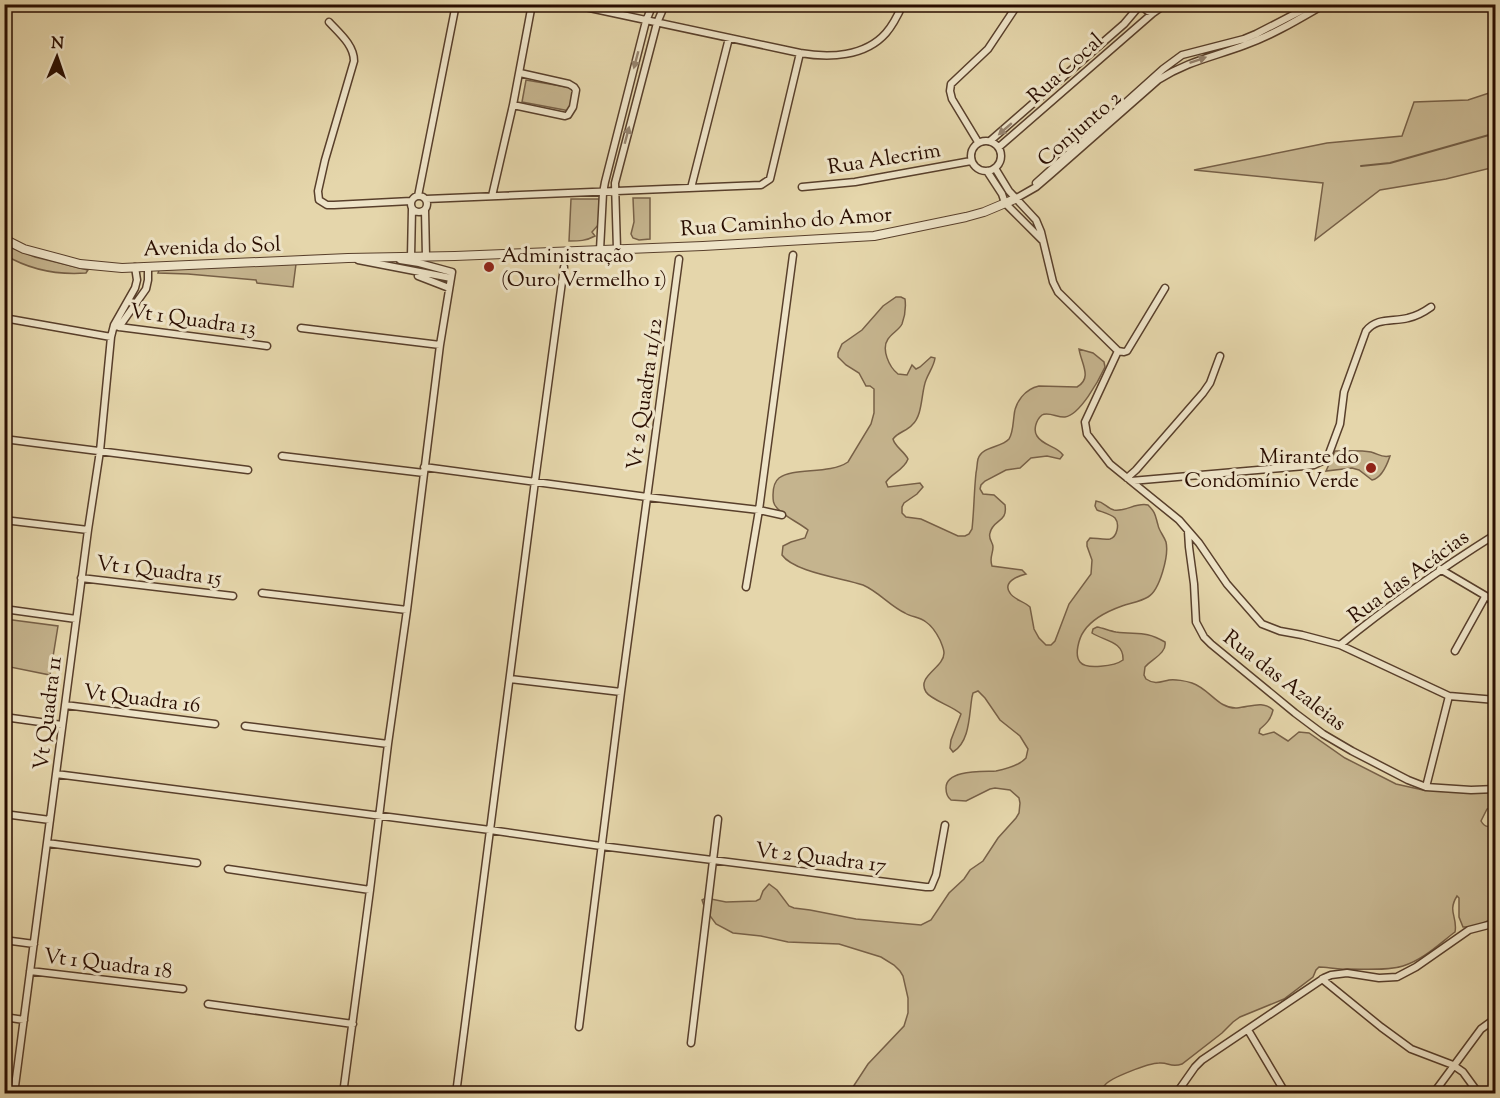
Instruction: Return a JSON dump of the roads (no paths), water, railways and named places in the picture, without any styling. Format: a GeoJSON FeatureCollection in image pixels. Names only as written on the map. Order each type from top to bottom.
{"type":"FeatureCollection","features":[{"type":"Feature","properties":{"kind":"street"},"geometry":{"type":"LineString","coordinates":[[418,196],[456,4]]}},
{"type":"Feature","properties":{"kind":"street"},"geometry":{"type":"LineString","coordinates":[[492,196],[520,73],[532,4]]}},
{"type":"Feature","properties":{"kind":"street"},"geometry":{"type":"LineString","coordinates":[[571,4],[814,56],[849,54],[869,47],[885,35],[903,4]]}},
{"type":"Feature","properties":{"kind":"street"},"geometry":{"type":"LineString","coordinates":[[600,250],[603,193],[646,21],[653,4]]}},
{"type":"Feature","properties":{"kind":"street"},"geometry":{"type":"LineString","coordinates":[[617,249],[615,183],[657,23],[665,4]]}},
{"type":"Feature","properties":{"kind":"street"},"geometry":{"type":"LineString","coordinates":[[978,142],[951,99],[951,84],[988,49],[1018,4]]}},
{"type":"Feature","properties":{"kind":"street"},"geometry":{"type":"LineString","coordinates":[[1142,4],[1148,12],[1153,13]]}},
{"type":"Feature","properties":{"kind":"street","name":"Rua Cocal"},"geometry":{"type":"LineString","coordinates":[[990,141],[1124,24],[1142,4]]}},
{"type":"Feature","properties":{"kind":"street","name":"Rua Cocal"},"geometry":{"type":"LineString","coordinates":[[999,147],[1160,8],[1161,4]]}},
{"type":"Feature","properties":{"kind":"street","name":"Conjunto 2"},"geometry":{"type":"LineString","coordinates":[[1257,37],[1314,4]]}},
{"type":"Feature","properties":{"kind":"street","name":"Conjunto 2"},"geometry":{"type":"LineString","coordinates":[[1033,189],[1071,158],[1182,55],[1257,37],[1325,4]]}},
{"type":"Feature","properties":{"kind":"street"},"geometry":{"type":"LineString","coordinates":[[329,22],[351,47],[354,61],[318,187],[320,200],[334,205],[412,205],[418,212],[425,210]]}},
{"type":"Feature","properties":{"kind":"street"},"geometry":{"type":"LineString","coordinates":[[690,188],[729,38]]}},
{"type":"Feature","properties":{"kind":"street","name":"Rua Caminho do Amor"},"geometry":{"type":"LineString","coordinates":[[426,199],[761,185],[770,178],[800,54]]}},
{"type":"Feature","properties":{"kind":"street"},"geometry":{"type":"LineString","coordinates":[[513,105],[565,116],[573,107],[576,90],[574,87],[557,80],[520,73]]}},
{"type":"Feature","properties":{"kind":"street"},"geometry":{"type":"LineString","coordinates":[[990,141],[999,147],[1002,157],[995,168],[987,171],[981,170],[971,161],[973,147],[978,142],[990,141]]}},
{"type":"Feature","properties":{"kind":"street","name":"Rua Alecrim"},"geometry":{"type":"LineString","coordinates":[[802,187],[855,182],[971,161]]}},
{"type":"Feature","properties":{"kind":"street"},"geometry":{"type":"LineString","coordinates":[[995,168],[1008,191],[1034,216],[1058,292],[1118,351],[1127,351],[1165,288]]}},
{"type":"Feature","properties":{"kind":"street"},"geometry":{"type":"LineString","coordinates":[[987,171],[1005,203],[1041,240]]}},
{"type":"Feature","properties":{"kind":"street","name":"Rua Caminho do Amor"},"geometry":{"type":"LineString","coordinates":[[426,256],[874,236],[984,212],[1033,189]]}},
{"type":"Feature","properties":{"kind":"street"},"geometry":{"type":"LineString","coordinates":[[411,257],[412,205],[413,199],[418,196],[423,196],[428,203],[425,210],[426,256]]}},
{"type":"Feature","properties":{"kind":"street"},"geometry":{"type":"LineString","coordinates":[[602,231],[617,230]]}},
{"type":"Feature","properties":{"kind":"street","name":"Avenida do Sol"},"geometry":{"type":"LineString","coordinates":[[4,239],[24,249],[80,264],[135,267],[426,256]]}},
{"type":"Feature","properties":{"kind":"street"},"geometry":{"type":"LineString","coordinates":[[746,587],[759,510],[793,255]]}},
{"type":"Feature","properties":{"kind":"street"},"geometry":{"type":"LineString","coordinates":[[348,258],[395,268],[451,275]]}},
{"type":"Feature","properties":{"kind":"street"},"geometry":{"type":"LineString","coordinates":[[379,258],[412,261],[451,275]]}},
{"type":"Feature","properties":{"kind":"street","name":"Vt 2 Quadra 11/12"},"geometry":{"type":"LineString","coordinates":[[579,1027],[679,259]]}},
{"type":"Feature","properties":{"kind":"street"},"geometry":{"type":"LineString","coordinates":[[114,330],[135,288],[137,280],[135,267]]}},
{"type":"Feature","properties":{"kind":"street"},"geometry":{"type":"LineString","coordinates":[[114,330],[146,289],[148,267]]}},
{"type":"Feature","properties":{"kind":"street"},"geometry":{"type":"LineString","coordinates":[[456,1094],[564,267]]}},
{"type":"Feature","properties":{"kind":"street"},"geometry":{"type":"LineString","coordinates":[[395,268],[449,288]]}},
{"type":"Feature","properties":{"kind":"street"},"geometry":{"type":"LineString","coordinates":[[343,1094],[451,275]]}},
{"type":"Feature","properties":{"kind":"street"},"geometry":{"type":"LineString","coordinates":[[135,288],[146,289]]}},
{"type":"Feature","properties":{"kind":"street"},"geometry":{"type":"LineString","coordinates":[[1129,479],[1321,463],[1327,459],[1340,424],[1344,392],[1366,331],[1376,323],[1407,319],[1431,307]]}},
{"type":"Feature","properties":{"kind":"street"},"geometry":{"type":"LineString","coordinates":[[4,318],[114,330]]}},
{"type":"Feature","properties":{"kind":"street"},"geometry":{"type":"LineString","coordinates":[[301,328],[440,345]]}},
{"type":"Feature","properties":{"kind":"street","name":"Vt 1 Quadra 13"},"geometry":{"type":"LineString","coordinates":[[114,330],[267,346]]}},
{"type":"Feature","properties":{"kind":"street","name":"Vt Quadra 11"},"geometry":{"type":"LineString","coordinates":[[14,1094],[81,578],[100,451],[114,330]]}},
{"type":"Feature","properties":{"kind":"street"},"geometry":{"type":"LineString","coordinates":[[1118,351],[1085,422],[1087,434],[1110,464],[1176,517],[1199,543],[1227,584],[1262,624],[1280,631],[1340,645],[1449,696],[1496,700]]}},
{"type":"Feature","properties":{"kind":"street"},"geometry":{"type":"LineString","coordinates":[[1129,479],[1203,393],[1210,383],[1220,356]]}},
{"type":"Feature","properties":{"kind":"street"},"geometry":{"type":"LineString","coordinates":[[4,439],[248,470]]}},
{"type":"Feature","properties":{"kind":"street"},"geometry":{"type":"LineString","coordinates":[[282,456],[535,481],[782,514]]}},
{"type":"Feature","properties":{"kind":"street"},"geometry":{"type":"LineString","coordinates":[[4,519],[88,530]]}},
{"type":"Feature","properties":{"kind":"street"},"geometry":{"type":"LineString","coordinates":[[1188,531],[1192,564]]}},
{"type":"Feature","properties":{"kind":"street","name":"Rua das Acácias"},"geometry":{"type":"LineString","coordinates":[[1340,645],[1440,569],[1496,534]]}},
{"type":"Feature","properties":{"kind":"street","name":"Rua das Azaleias"},"geometry":{"type":"LineString","coordinates":[[1199,543],[1192,564],[1196,622],[1204,637],[1211,644],[1323,734],[1408,780],[1426,787],[1496,789]]}},
{"type":"Feature","properties":{"kind":"street"},"geometry":{"type":"LineString","coordinates":[[1440,569],[1496,602]]}},
{"type":"Feature","properties":{"kind":"street","name":"Vt 1 Quadra 15"},"geometry":{"type":"LineString","coordinates":[[81,578],[233,596]]}},
{"type":"Feature","properties":{"kind":"street"},"geometry":{"type":"LineString","coordinates":[[262,592],[406,610]]}},
{"type":"Feature","properties":{"kind":"street"},"geometry":{"type":"LineString","coordinates":[[1455,651],[1485,597]]}},
{"type":"Feature","properties":{"kind":"street"},"geometry":{"type":"LineString","coordinates":[[4,609],[76,619]]}},
{"type":"Feature","properties":{"kind":"street"},"geometry":{"type":"LineString","coordinates":[[510,679],[621,692]]}},
{"type":"Feature","properties":{"kind":"street"},"geometry":{"type":"LineString","coordinates":[[1426,787],[1449,696]]}},
{"type":"Feature","properties":{"kind":"street","name":"Vt Quadra 16"},"geometry":{"type":"LineString","coordinates":[[65,705],[215,724]]}},
{"type":"Feature","properties":{"kind":"street"},"geometry":{"type":"LineString","coordinates":[[4,717],[62,725]]}},
{"type":"Feature","properties":{"kind":"street"},"geometry":{"type":"LineString","coordinates":[[245,726],[388,744]]}},
{"type":"Feature","properties":{"kind":"street","name":"Vt 2 Quadra 17"},"geometry":{"type":"LineString","coordinates":[[56,774],[926,887],[931,887],[936,875],[945,825]]}},
{"type":"Feature","properties":{"kind":"street"},"geometry":{"type":"LineString","coordinates":[[4,814],[50,820]]}},
{"type":"Feature","properties":{"kind":"street"},"geometry":{"type":"LineString","coordinates":[[691,1043],[718,819]]}},
{"type":"Feature","properties":{"kind":"street"},"geometry":{"type":"LineString","coordinates":[[47,843],[197,863]]}},
{"type":"Feature","properties":{"kind":"street"},"geometry":{"type":"LineString","coordinates":[[228,869],[370,890]]}},
{"type":"Feature","properties":{"kind":"street"},"geometry":{"type":"LineString","coordinates":[[1176,1094],[1202,1060],[1322,979],[1341,974],[1379,978],[1397,977],[1416,968],[1469,930],[1496,923]]}},
{"type":"Feature","properties":{"kind":"street"},"geometry":{"type":"LineString","coordinates":[[4,940],[34,944]]}},
{"type":"Feature","properties":{"kind":"street","name":"Vt 1 Quadra 18"},"geometry":{"type":"LineString","coordinates":[[30,971],[183,989]]}},
{"type":"Feature","properties":{"kind":"street"},"geometry":{"type":"LineString","coordinates":[[1322,979],[1411,1049],[1453,1065],[1462,1072],[1479,1094]]}},
{"type":"Feature","properties":{"kind":"street"},"geometry":{"type":"LineString","coordinates":[[208,1004],[352,1024]]}},
{"type":"Feature","properties":{"kind":"street"},"geometry":{"type":"LineString","coordinates":[[4,1017],[24,1020]]}},
{"type":"Feature","properties":{"kind":"street"},"geometry":{"type":"LineString","coordinates":[[1433,1094],[1481,1029],[1496,1018]]}},
{"type":"Feature","properties":{"kind":"street"},"geometry":{"type":"LineString","coordinates":[[1248,1030],[1286,1094]]}},
{"type":"Feature","properties":{"kind":"waterway"},"geometry":{"type":"LineString","coordinates":[[1361,166],[1390,163],[1496,133]]}},
{"type":"Feature","properties":{"kind":"place","name":"Administração (Ouro Vermelho 1)"},"geometry":{"type":"Point","coordinates":[489,267]}},
{"type":"Feature","properties":{"kind":"place","name":"Mirante do Condomínio Verde"},"geometry":{"type":"Point","coordinates":[1371,468]}}]}
